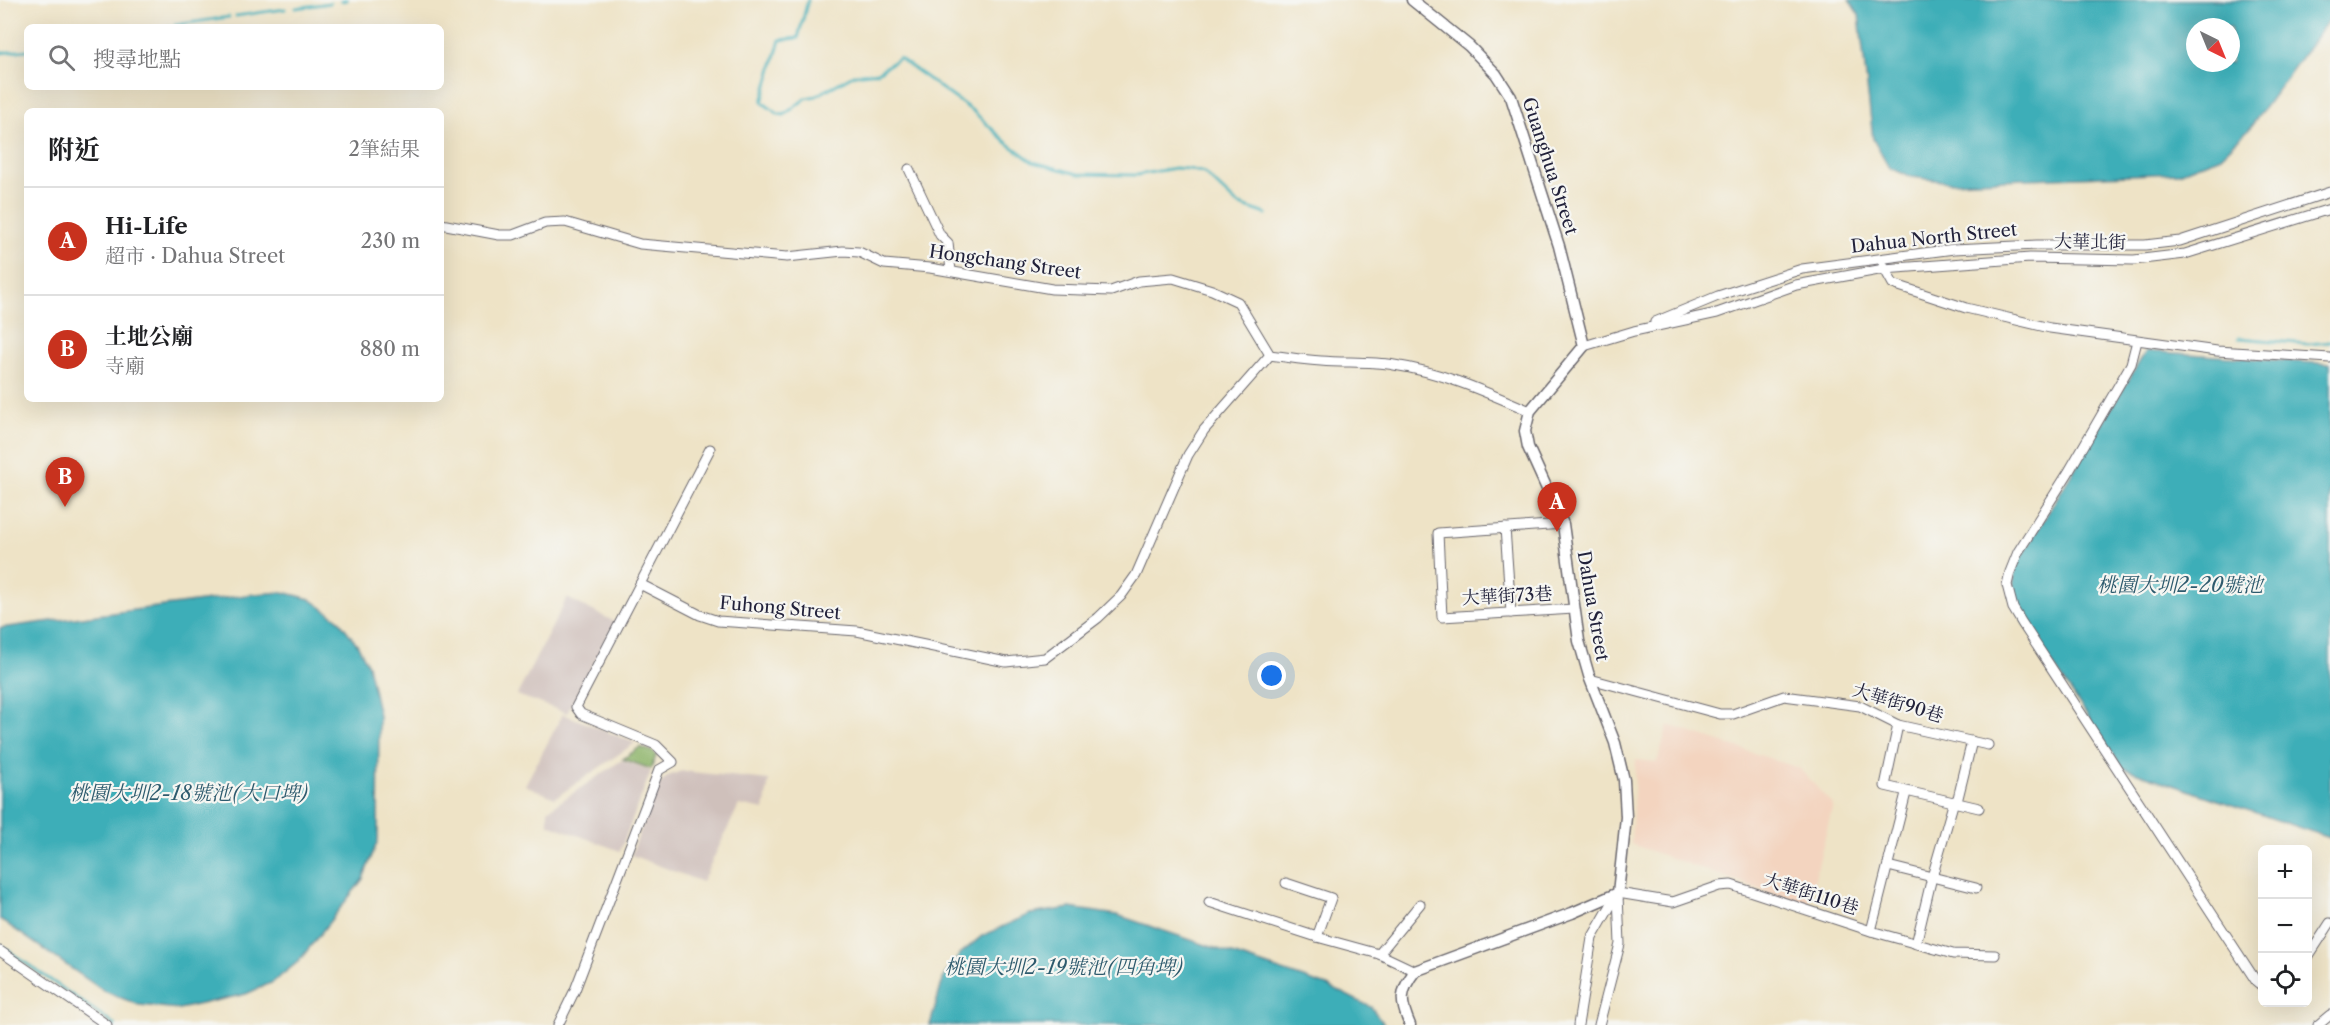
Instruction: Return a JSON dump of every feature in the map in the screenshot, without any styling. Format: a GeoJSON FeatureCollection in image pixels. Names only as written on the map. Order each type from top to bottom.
{"type":"FeatureCollection","features":[{"type":"Feature","properties":{"kind":"street","name":"Guanghua Street"},"geometry":{"type":"LineString","coordinates":[[1412,0],[1469,46],[1496,74],[1511,97],[1559,246],[1584,346]]}},
{"type":"Feature","properties":{"kind":"street"},"geometry":{"type":"LineString","coordinates":[[909,169],[940,235],[948,243],[951,271]]}},
{"type":"Feature","properties":{"kind":"street","name":"Dahua North Street"},"geometry":{"type":"LineString","coordinates":[[1584,346],[1634,331],[1718,296],[1802,269],[1954,249],[2037,245],[2145,245],[2180,240],[2330,192]]}},
{"type":"Feature","properties":{"kind":"street","name":"大華北街"},"geometry":{"type":"LineString","coordinates":[[1634,331],[1717,313],[1796,285],[1884,269],[2030,258],[2134,260],[2185,254],[2330,209]]}},
{"type":"Feature","properties":{"kind":"street","name":"Hongchang Street"},"geometry":{"type":"LineString","coordinates":[[444,225],[499,235],[513,235],[545,224],[565,222],[640,244],[787,257],[843,251],[859,252],[884,264],[951,271],[1052,289],[1111,291],[1139,281],[1173,278],[1212,290],[1238,302],[1270,355]]}},
{"type":"Feature","properties":{"kind":"street"},"geometry":{"type":"LineString","coordinates":[[1881,259],[1893,284],[1966,308],[2050,328],[2217,351],[2330,358]]}},
{"type":"Feature","properties":{"kind":"street"},"geometry":{"type":"LineString","coordinates":[[2137,341],[2131,364],[2068,473],[2018,552],[2007,585],[2013,608],[2022,623],[2258,983]]}},
{"type":"Feature","properties":{"kind":"street"},"geometry":{"type":"LineString","coordinates":[[1270,355],[1322,361],[1357,361],[1423,370],[1530,411],[1584,346]]}},
{"type":"Feature","properties":{"kind":"street","name":"Fuhong Street"},"geometry":{"type":"LineString","coordinates":[[640,584],[700,615],[718,621],[857,631],[1006,662],[1045,658],[1098,618],[1121,596],[1136,575],[1188,455],[1204,430],[1270,355]]}},
{"type":"Feature","properties":{"kind":"street","name":"Dahua Street"},"geometry":{"type":"LineString","coordinates":[[1530,411],[1525,431],[1528,447],[1563,524],[1579,641],[1590,679],[1615,743],[1624,780],[1626,818],[1618,893],[1620,944],[1599,1025]]}},
{"type":"Feature","properties":{"kind":"street"},"geometry":{"type":"LineString","coordinates":[[558,1025],[575,990],[659,770],[673,762],[656,745],[581,714],[576,707],[710,449]]}},
{"type":"Feature","properties":{"kind":"street"},"geometry":{"type":"LineString","coordinates":[[1511,613],[1505,528],[1563,524]]}},
{"type":"Feature","properties":{"kind":"street","name":"大華街73巷"},"geometry":{"type":"LineString","coordinates":[[1505,528],[1438,533],[1442,617],[1574,609]]}},
{"type":"Feature","properties":{"kind":"street","name":"大華街90巷"},"geometry":{"type":"LineString","coordinates":[[1590,679],[1720,714],[1733,714],[1784,696],[1860,705],[1898,725],[1988,745]]}},
{"type":"Feature","properties":{"kind":"street"},"geometry":{"type":"LineString","coordinates":[[1898,725],[1885,786],[1906,793],[1955,801],[1979,808]]}},
{"type":"Feature","properties":{"kind":"street"},"geometry":{"type":"LineString","coordinates":[[1916,944],[1932,877],[1971,741]]}},
{"type":"Feature","properties":{"kind":"street"},"geometry":{"type":"LineString","coordinates":[[1871,931],[1906,793]]}},
{"type":"Feature","properties":{"kind":"street"},"geometry":{"type":"LineString","coordinates":[[1888,866],[1976,888]]}},
{"type":"Feature","properties":{"kind":"street"},"geometry":{"type":"LineString","coordinates":[[1286,884],[1331,898],[1317,937]]}},
{"type":"Feature","properties":{"kind":"street","name":"大華街110巷"},"geometry":{"type":"LineString","coordinates":[[1618,893],[1673,902],[1719,886],[1731,885],[1871,931],[1953,954],[1995,955]]}},
{"type":"Feature","properties":{"kind":"street"},"geometry":{"type":"LineString","coordinates":[[1410,1025],[1401,1004],[1405,984],[1415,971],[1572,913],[1618,893]]}},
{"type":"Feature","properties":{"kind":"street","name":"Dahua Street"},"geometry":{"type":"LineString","coordinates":[[1578,1025],[1592,938],[1618,893]]}},
{"type":"Feature","properties":{"kind":"street"},"geometry":{"type":"LineString","coordinates":[[1209,902],[1317,937],[1379,954],[1415,971]]}},
{"type":"Feature","properties":{"kind":"street"},"geometry":{"type":"LineString","coordinates":[[1379,954],[1420,904]]}},
{"type":"Feature","properties":{"kind":"street"},"geometry":{"type":"LineString","coordinates":[[2310,953],[2330,923]]}},
{"type":"Feature","properties":{"kind":"street"},"geometry":{"type":"LineString","coordinates":[[0,951],[107,1025]]}},
{"type":"Feature","properties":{"kind":"street"},"geometry":{"type":"LineString","coordinates":[[2318,1025],[2330,1015]]}},
{"type":"Feature","properties":{"kind":"shaded area"},"geometry":{"type":"Polygon","coordinates":[[[567,598],[615,622],[567,713],[517,695],[567,598]]]}},
{"type":"Feature","properties":{"kind":"shaded area"},"geometry":{"type":"Polygon","coordinates":[[[563,714],[635,743],[555,798],[525,785],[563,714]]]}},
{"type":"Feature","properties":{"kind":"shaded area"},"geometry":{"type":"Polygon","coordinates":[[[1668,725],[1799,768],[1833,805],[1808,906],[1631,844],[1636,760],[1657,762],[1668,725]]]}},
{"type":"Feature","properties":{"kind":"shaded area"},"geometry":{"type":"Polygon","coordinates":[[[622,760],[651,771],[620,851],[548,824],[548,810],[622,760]]]}},
{"type":"Feature","properties":{"kind":"shaded area"},"geometry":{"type":"Polygon","coordinates":[[[682,771],[769,780],[764,810],[739,805],[702,882],[631,855],[659,785],[668,776],[682,771]]]}},
{"type":"Feature","properties":{"kind":"green space"},"geometry":{"type":"Polygon","coordinates":[[[640,747],[654,752],[656,756],[651,769],[623,759],[640,747]]]}},
{"type":"Feature","properties":{"kind":"water"},"geometry":{"type":"Polygon","coordinates":[[[1849,0],[2330,0],[2330,18],[2249,129],[2221,156],[2179,173],[1950,182],[1912,177],[1889,168],[1873,139],[1859,15],[1849,0]]]}},
{"type":"Feature","properties":{"kind":"water","name":"桃園大圳2-20號池"},"geometry":{"type":"Polygon","coordinates":[[[2146,351],[2330,364],[2330,838],[2123,768],[2024,622],[2017,607],[2013,587],[2017,564],[2146,351]]]}},
{"type":"Feature","properties":{"kind":"water","name":"桃園大圳2-18號池(大口埤)"},"geometry":{"type":"Polygon","coordinates":[[[283,592],[310,599],[338,619],[357,644],[368,665],[379,716],[378,840],[363,879],[299,961],[273,982],[246,994],[179,1009],[139,1005],[104,991],[0,919],[0,628],[283,592]]]}},
{"type":"Feature","properties":{"kind":"water","name":"桃園大圳2-19號池(四角埤)"},"geometry":{"type":"Polygon","coordinates":[[[1070,908],[1117,915],[1330,987],[1371,1007],[1385,1025],[930,1025],[944,976],[960,954],[982,936],[1030,914],[1070,908]]]}},
{"type":"Feature","properties":{"kind":"waterway"},"geometry":{"type":"LineString","coordinates":[[341,1],[347,0]]}},
{"type":"Feature","properties":{"kind":"waterway"},"geometry":{"type":"LineString","coordinates":[[808,0],[798,38],[780,40],[762,102],[778,114],[784,115],[806,98],[816,96],[853,75],[878,72],[899,58],[974,112],[1006,142],[1033,162],[1078,174],[1137,175],[1175,168],[1189,169],[1204,173],[1237,204],[1266,214]]}},
{"type":"Feature","properties":{"kind":"waterway"},"geometry":{"type":"LineString","coordinates":[[296,8],[330,3]]}},
{"type":"Feature","properties":{"kind":"waterway"},"geometry":{"type":"LineString","coordinates":[[236,16],[285,9]]}},
{"type":"Feature","properties":{"kind":"waterway"},"geometry":{"type":"LineString","coordinates":[[182,24],[229,17]]}},
{"type":"Feature","properties":{"kind":"waterway"},"geometry":{"type":"LineString","coordinates":[[0,53],[24,50]]}},
{"type":"Feature","properties":{"kind":"waterway"},"geometry":{"type":"LineString","coordinates":[[2239,338],[2308,344],[2330,342]]}},
{"type":"Feature","properties":{"kind":"waterway"},"geometry":{"type":"LineString","coordinates":[[0,945],[115,1025]]}},
{"type":"Feature","properties":{"kind":"place","name":"土地公廟"},"geometry":{"type":"Point","coordinates":[65,507]}},
{"type":"Feature","properties":{"kind":"place","name":"Hi-Life"},"geometry":{"type":"Point","coordinates":[1557,532]}}]}
